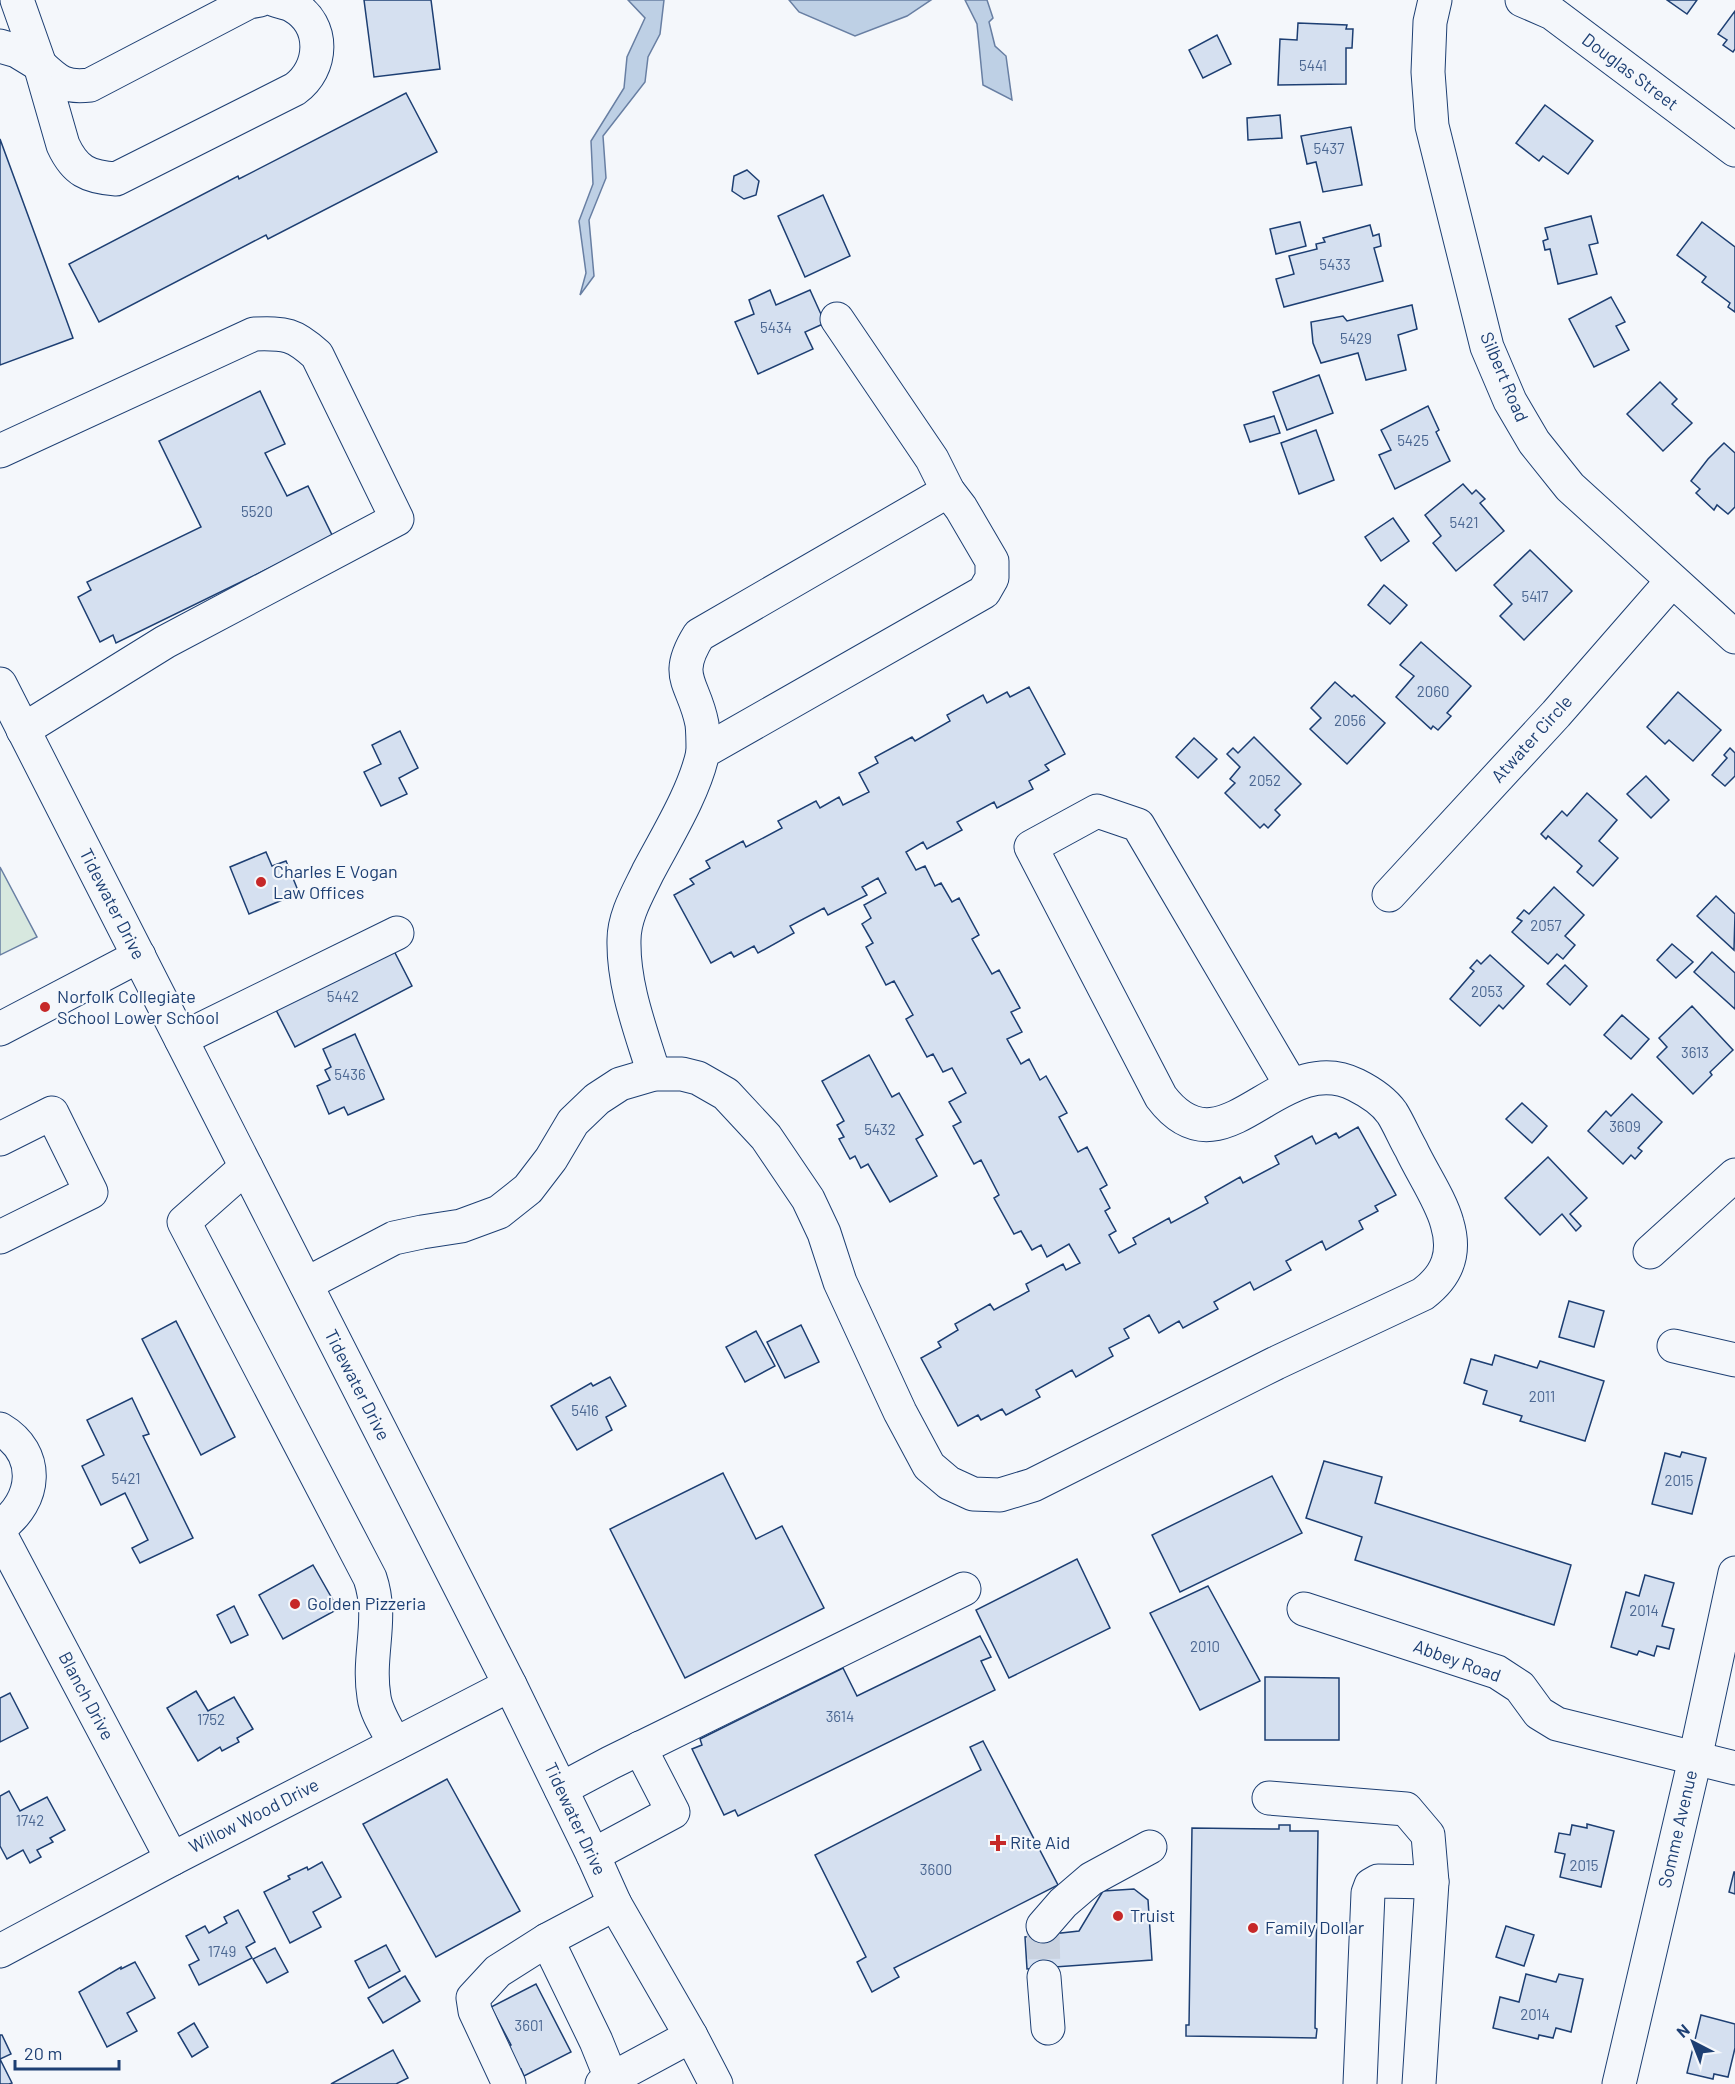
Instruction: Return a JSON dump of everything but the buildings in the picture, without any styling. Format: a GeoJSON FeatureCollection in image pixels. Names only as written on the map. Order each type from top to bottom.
{"type":"FeatureCollection","features":[{"type":"Feature","properties":{"kind":"main road"},"geometry":{"type":"LineString","coordinates":[[17,0],[68,156],[78,168],[96,178],[116,179],[304,83],[315,66],[318,42],[308,20],[293,6],[275,0]]}},
{"type":"Feature","properties":{"kind":"main road"},"geometry":{"type":"LineString","coordinates":[[0,46],[17,51],[40,65],[58,82],[75,87],[90,85],[249,2],[260,0]]}},
{"type":"Feature","properties":{"kind":"main road","name":"Silbert Road"},"geometry":{"type":"LineString","coordinates":[[1435,0],[1431,22],[1428,72],[1432,126],[1488,347],[1510,401],[1534,442],[1570,487],[1735,637]]}},
{"type":"Feature","properties":{"kind":"main road","name":"Douglas Street"},"geometry":{"type":"LineString","coordinates":[[1522,0],[1552,13],[1735,150]]}},
{"type":"Feature","properties":{"kind":"main road"},"geometry":{"type":"LineString","coordinates":[[703,752],[984,592],[992,578],[992,561],[962,508],[948,491],[932,459],[837,319]]}},
{"type":"Feature","properties":{"kind":"main road"},"geometry":{"type":"LineString","coordinates":[[0,451],[254,334],[280,333],[301,340],[317,355],[397,519],[165,642],[23,730]]}},
{"type":"Feature","properties":{"kind":"main road"},"geometry":{"type":"LineString","coordinates":[[654,1074],[626,980],[623,938],[632,903],[677,818],[701,762],[702,723],[685,672],[688,652],[699,635],[948,491]]}},
{"type":"Feature","properties":{"kind":"main road","name":"Atwater Circle"},"geometry":{"type":"LineString","coordinates":[[1389,895],[1556,714],[1672,581]]}},
{"type":"Feature","properties":{"kind":"main road","name":"Tidewater Drive"},"geometry":{"type":"LineString","coordinates":[[0,684],[510,1685],[615,1904],[716,2084]]}},
{"type":"Feature","properties":{"kind":"main road"},"geometry":{"type":"LineString","coordinates":[[306,1284],[393,1238],[461,1226],[499,1212],[528,1189],[551,1160],[573,1122],[597,1099],[620,1084],[654,1074],[682,1074],[698,1078],[726,1094],[766,1137],[808,1199],[824,1233],[840,1282],[900,1412],[930,1466],[949,1483],[973,1494],[1000,1495],[1033,1485],[1276,1363],[1423,1294],[1437,1283],[1448,1265],[1451,1239],[1446,1219],[1392,1112],[1373,1093],[1349,1081],[1323,1078],[1291,1085],[1226,1123],[1205,1126],[1185,1120],[1171,1111],[1161,1097],[1031,848],[1097,811],[1138,825],[1291,1085]]}},
{"type":"Feature","properties":{"kind":"main road"},"geometry":{"type":"LineString","coordinates":[[181,1039],[397,933]]}},
{"type":"Feature","properties":{"kind":"main road"},"geometry":{"type":"LineString","coordinates":[[0,1029],[139,956]]}},
{"type":"Feature","properties":{"kind":"main road"},"geometry":{"type":"LineString","coordinates":[[0,1139],[52,1113],[91,1192],[0,1237]]}},
{"type":"Feature","properties":{"kind":"main road"},"geometry":{"type":"LineString","coordinates":[[246,1167],[184,1222],[370,1578],[374,1588],[377,1617],[371,1663],[374,1700],[395,1744]]}},
{"type":"Feature","properties":{"kind":"main road"},"geometry":{"type":"LineString","coordinates":[[1650,1252],[1735,1175]]}},
{"type":"Feature","properties":{"kind":"main road"},"geometry":{"type":"LineString","coordinates":[[1674,1346],[1735,1360]]}},
{"type":"Feature","properties":{"kind":"main road"},"geometry":{"type":"LineString","coordinates":[[0,1429],[10,1434],[21,1448],[28,1464],[29,1484],[24,1502],[13,1518],[0,1527]]}},
{"type":"Feature","properties":{"kind":"main road","name":"Blanch Drive"},"geometry":{"type":"LineString","coordinates":[[0,1534],[172,1859]]}},
{"type":"Feature","properties":{"kind":"main road","name":"Somme Avenue"},"geometry":{"type":"LineString","coordinates":[[1619,2084],[1695,1759],[1735,1574]]}},
{"type":"Feature","properties":{"kind":"main road"},"geometry":{"type":"LineString","coordinates":[[561,1789],[964,1589]]}},
{"type":"Feature","properties":{"kind":"main road","name":"Abbey Road"},"geometry":{"type":"LineString","coordinates":[[1304,1609],[1497,1672],[1520,1687],[1539,1713],[1557,1724],[1735,1768]]}},
{"type":"Feature","properties":{"kind":"main road","name":"Willow Wood Drive"},"geometry":{"type":"LineString","coordinates":[[0,1951],[172,1859],[510,1685]]}},
{"type":"Feature","properties":{"kind":"main road"},"geometry":{"type":"LineString","coordinates":[[593,1855],[673,1812],[640,1748]]}},
{"type":"Feature","properties":{"kind":"main road"},"geometry":{"type":"LineString","coordinates":[[1269,1798],[1406,1809],[1428,1835],[1432,1882],[1419,2084]]}},
{"type":"Feature","properties":{"kind":"main road"},"geometry":{"type":"LineString","coordinates":[[1043,1926],[1063,1903],[1091,1879],[1150,1847]]}},
{"type":"Feature","properties":{"kind":"main road"},"geometry":{"type":"LineString","coordinates":[[1360,2084],[1368,1893],[1371,1885],[1378,1881],[1432,1882]]}},
{"type":"Feature","properties":{"kind":"main road"},"geometry":{"type":"LineString","coordinates":[[509,2084],[475,2011],[473,1998],[498,1971],[547,1940],[615,1904]]}},
{"type":"Feature","properties":{"kind":"main road"},"geometry":{"type":"LineString","coordinates":[[547,1940],[596,2041],[606,2081],[691,2036]]}},
{"type":"Feature","properties":{"kind":"main road"},"geometry":{"type":"LineString","coordinates":[[1044,1977],[1047,2028]]}},
{"type":"Feature","properties":{"kind":"shaded area"},"geometry":{"type":"Polygon","coordinates":[[[0,867],[37,937],[0,955],[0,867]]]}},
{"type":"Feature","properties":{"kind":"water"},"geometry":{"type":"Polygon","coordinates":[[[628,0],[664,0],[660,34],[648,57],[645,82],[603,136],[606,178],[589,220],[594,276],[580,295],[586,273],[579,221],[593,184],[591,141],[624,88],[627,57],[645,18],[628,0]]]}},
{"type":"Feature","properties":{"kind":"water"},"geometry":{"type":"Polygon","coordinates":[[[789,0],[931,0],[907,16],[855,36],[799,12],[789,0]]]}},
{"type":"Feature","properties":{"kind":"water"},"geometry":{"type":"Polygon","coordinates":[[[965,0],[987,0],[993,18],[989,22],[995,46],[1006,56],[1012,100],[983,85],[977,24],[965,0]]]}},
{"type":"Feature","properties":{"kind":"tunnel"},"geometry":{"type":"LineString","coordinates":[[1043,1926],[1044,1977]]}},
{"type":"Feature","properties":{"kind":"place","name":"Charles E Vogan Law Offices"},"geometry":{"type":"Point","coordinates":[261,882]}},
{"type":"Feature","properties":{"kind":"place","name":"Norfolk Collegiate School Lower School"},"geometry":{"type":"Point","coordinates":[45,1007]}},
{"type":"Feature","properties":{"kind":"place","name":"Golden Pizzeria"},"geometry":{"type":"Point","coordinates":[295,1604]}},
{"type":"Feature","properties":{"kind":"place","name":"Rite Aid"},"geometry":{"type":"Point","coordinates":[998,1843]}},
{"type":"Feature","properties":{"kind":"place","name":"Truist"},"geometry":{"type":"Point","coordinates":[1118,1916]}},
{"type":"Feature","properties":{"kind":"place","name":"Family Dollar"},"geometry":{"type":"Point","coordinates":[1253,1928]}}]}
